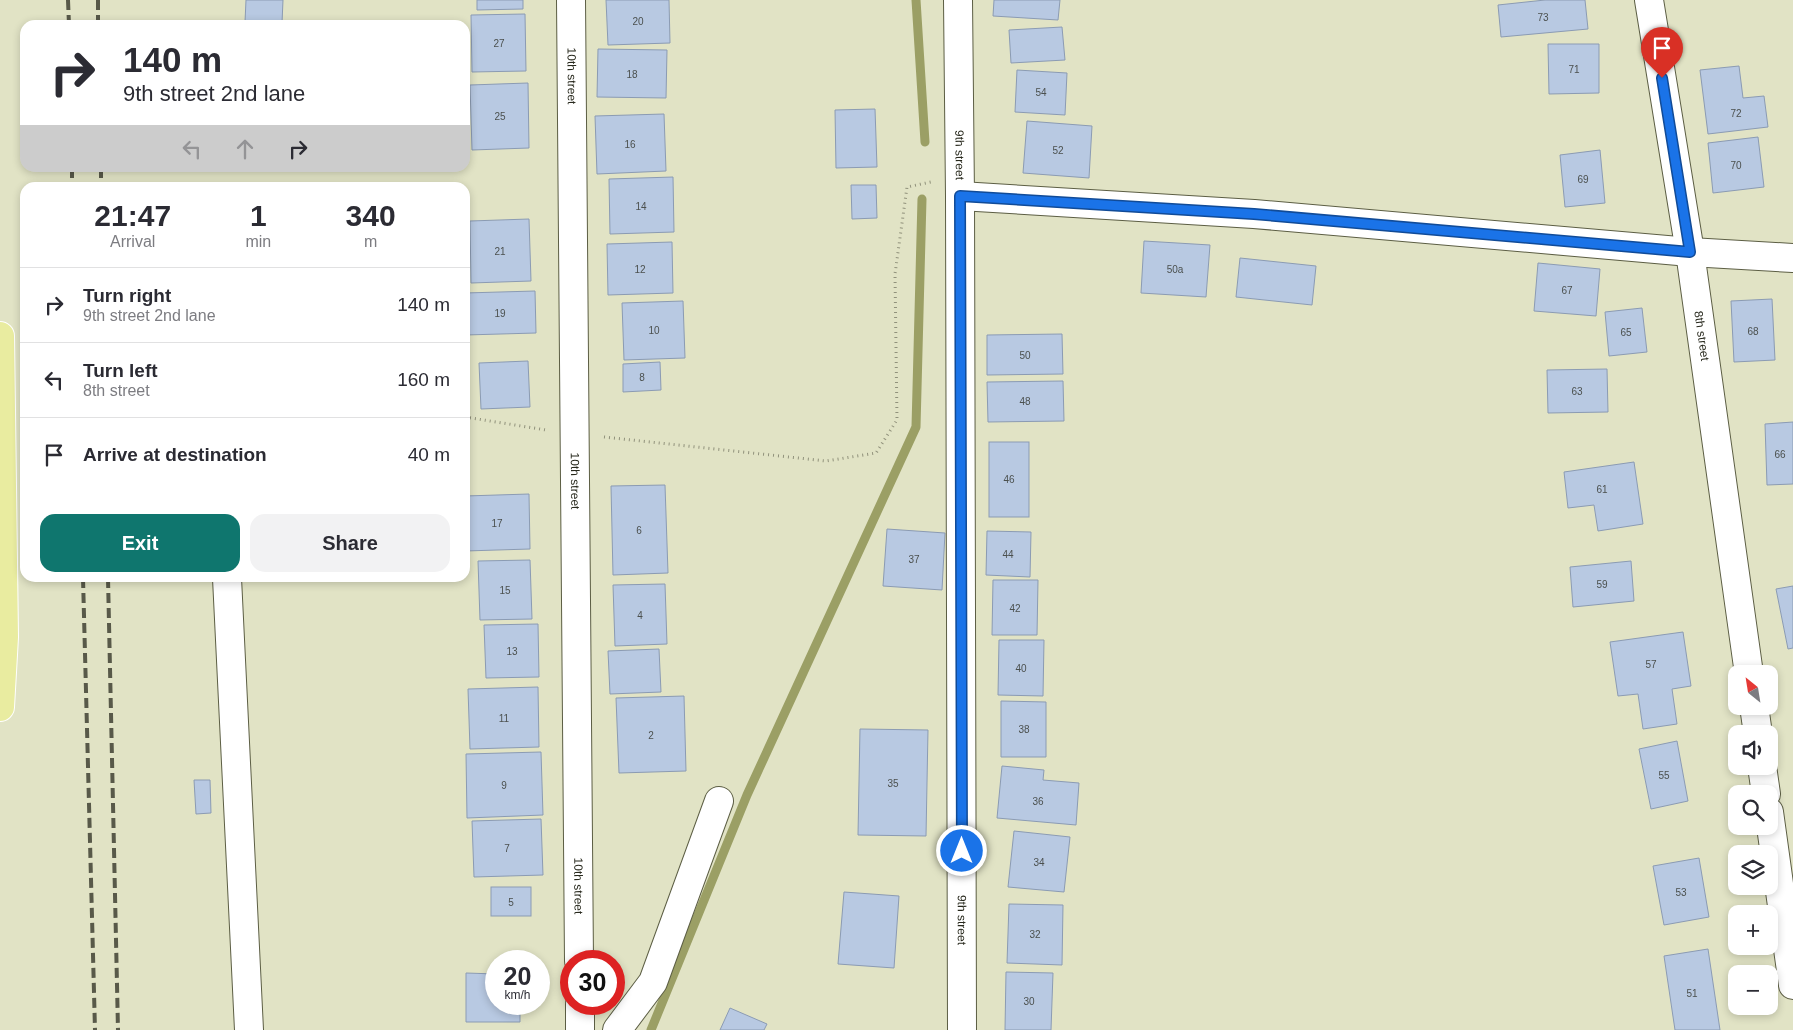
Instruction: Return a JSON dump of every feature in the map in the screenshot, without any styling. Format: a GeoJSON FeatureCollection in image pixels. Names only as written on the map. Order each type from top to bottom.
{"type":"FeatureCollection","features":[{"type":"Feature","properties":{"kind":"main road"},"geometry":{"type":"LineString","coordinates":[[0,336],[2,637],[0,707]]}},
{"type":"Feature","properties":{"kind":"street","name":"10th street"},"geometry":{"type":"LineString","coordinates":[[571,0],[579,950]]}},
{"type":"Feature","properties":{"kind":"street","name":"9th street"},"geometry":{"type":"LineString","coordinates":[[958,0],[962,1030]]}},
{"type":"Feature","properties":{"kind":"street","name":"8th street"},"geometry":{"type":"LineString","coordinates":[[1649,0],[1690,252],[1748,665]]}},
{"type":"Feature","properties":{"kind":"street"},"geometry":{"type":"LineString","coordinates":[[960,196],[1254,214],[1690,252],[1793,258]]}},
{"type":"Feature","properties":{"kind":"street"},"geometry":{"type":"LineString","coordinates":[[227,582],[249,1030]]}},
{"type":"Feature","properties":{"kind":"street"},"geometry":{"type":"LineString","coordinates":[[617,1030],[653,982],[719,801]]}},
{"type":"Feature","properties":{"kind":"street"},"geometry":{"type":"LineString","coordinates":[[1772,835],[1793,985]]}},
{"type":"Feature","properties":{"kind":"street"},"geometry":{"type":"LineString","coordinates":[[580,1015],[580,1030]]}},
{"type":"Feature","properties":{"kind":"path"},"geometry":{"type":"LineString","coordinates":[[470,418],[574,434],[826,461],[876,453],[897,420],[895,274],[907,187],[930,181],[960,196]]}},
{"type":"Feature","properties":{"kind":"building"},"geometry":{"type":"Polygon","coordinates":[[[246,0],[283,0],[282,20],[245,20],[246,0]]]}},
{"type":"Feature","properties":{"kind":"building"},"geometry":{"type":"Polygon","coordinates":[[[477,0],[523,0],[523,9],[477,10],[477,0]]]}},
{"type":"Feature","properties":{"kind":"building"},"geometry":{"type":"Polygon","coordinates":[[[606,0],[669,0],[670,43],[608,45],[606,0]]]}},
{"type":"Feature","properties":{"kind":"building"},"geometry":{"type":"Polygon","coordinates":[[[994,0],[1060,0],[1058,20],[993,16],[994,0]]]}},
{"type":"Feature","properties":{"kind":"building"},"geometry":{"type":"Polygon","coordinates":[[[1545,0],[1585,0],[1588,29],[1501,37],[1498,5],[1545,0]]]}},
{"type":"Feature","properties":{"kind":"building"},"geometry":{"type":"Polygon","coordinates":[[[525,14],[526,71],[472,72],[471,15],[525,14]]]}},
{"type":"Feature","properties":{"kind":"building"},"geometry":{"type":"Polygon","coordinates":[[[1062,27],[1065,60],[1011,63],[1009,30],[1062,27]]]}},
{"type":"Feature","properties":{"kind":"building"},"geometry":{"type":"Polygon","coordinates":[[[1548,44],[1599,44],[1599,93],[1549,94],[1548,44]]]}},
{"type":"Feature","properties":{"kind":"building"},"geometry":{"type":"Polygon","coordinates":[[[598,49],[667,50],[666,98],[597,97],[598,49]]]}},
{"type":"Feature","properties":{"kind":"building"},"geometry":{"type":"Polygon","coordinates":[[[1739,66],[1743,98],[1764,96],[1768,127],[1708,134],[1700,70],[1739,66]]]}},
{"type":"Feature","properties":{"kind":"building"},"geometry":{"type":"Polygon","coordinates":[[[1017,70],[1067,73],[1065,115],[1015,112],[1017,70]]]}},
{"type":"Feature","properties":{"kind":"building"},"geometry":{"type":"Polygon","coordinates":[[[528,83],[529,148],[472,150],[470,85],[528,83]]]}},
{"type":"Feature","properties":{"kind":"building"},"geometry":{"type":"Polygon","coordinates":[[[875,109],[877,167],[836,168],[835,110],[875,109]]]}},
{"type":"Feature","properties":{"kind":"building"},"geometry":{"type":"Polygon","coordinates":[[[664,114],[666,171],[597,174],[595,116],[664,114]]]}},
{"type":"Feature","properties":{"kind":"building"},"geometry":{"type":"Polygon","coordinates":[[[1027,121],[1092,126],[1089,178],[1023,173],[1027,121]]]}},
{"type":"Feature","properties":{"kind":"building"},"geometry":{"type":"Polygon","coordinates":[[[1758,137],[1764,187],[1713,193],[1708,143],[1758,137]]]}},
{"type":"Feature","properties":{"kind":"building"},"geometry":{"type":"Polygon","coordinates":[[[1600,150],[1605,203],[1565,207],[1560,155],[1600,150]]]}},
{"type":"Feature","properties":{"kind":"building"},"geometry":{"type":"Polygon","coordinates":[[[673,177],[674,232],[610,234],[609,179],[673,177]]]}},
{"type":"Feature","properties":{"kind":"building"},"geometry":{"type":"Polygon","coordinates":[[[851,185],[876,185],[877,218],[852,219],[851,185]]]}},
{"type":"Feature","properties":{"kind":"building"},"geometry":{"type":"Polygon","coordinates":[[[529,219],[531,281],[471,283],[470,221],[529,219]]]}},
{"type":"Feature","properties":{"kind":"building"},"geometry":{"type":"Polygon","coordinates":[[[1144,241],[1210,245],[1206,297],[1141,293],[1144,241]]]}},
{"type":"Feature","properties":{"kind":"building"},"geometry":{"type":"Polygon","coordinates":[[[672,242],[673,293],[608,295],[607,244],[672,242]]]}},
{"type":"Feature","properties":{"kind":"building"},"geometry":{"type":"Polygon","coordinates":[[[1240,258],[1316,266],[1312,305],[1236,297],[1240,258]]]}},
{"type":"Feature","properties":{"kind":"building"},"geometry":{"type":"Polygon","coordinates":[[[1538,263],[1600,269],[1596,316],[1534,311],[1538,263]]]}},
{"type":"Feature","properties":{"kind":"building"},"geometry":{"type":"Polygon","coordinates":[[[535,291],[536,333],[470,335],[470,293],[535,291]]]}},
{"type":"Feature","properties":{"kind":"building"},"geometry":{"type":"Polygon","coordinates":[[[1772,299],[1775,360],[1734,362],[1731,301],[1772,299]]]}},
{"type":"Feature","properties":{"kind":"building"},"geometry":{"type":"Polygon","coordinates":[[[683,301],[685,358],[624,360],[622,303],[683,301]]]}},
{"type":"Feature","properties":{"kind":"building"},"geometry":{"type":"Polygon","coordinates":[[[1642,308],[1647,352],[1609,356],[1605,312],[1642,308]]]}},
{"type":"Feature","properties":{"kind":"building"},"geometry":{"type":"Polygon","coordinates":[[[1062,334],[1063,374],[987,375],[987,335],[1062,334]]]}},
{"type":"Feature","properties":{"kind":"building"},"geometry":{"type":"Polygon","coordinates":[[[528,361],[530,407],[481,409],[479,363],[528,361]]]}},
{"type":"Feature","properties":{"kind":"building"},"geometry":{"type":"Polygon","coordinates":[[[660,362],[661,390],[623,392],[623,364],[660,362]]]}},
{"type":"Feature","properties":{"kind":"building"},"geometry":{"type":"Polygon","coordinates":[[[1607,369],[1608,412],[1548,413],[1547,370],[1607,369]]]}},
{"type":"Feature","properties":{"kind":"building"},"geometry":{"type":"Polygon","coordinates":[[[1063,381],[1064,421],[988,422],[987,382],[1063,381]]]}},
{"type":"Feature","properties":{"kind":"building"},"geometry":{"type":"Polygon","coordinates":[[[1793,422],[1793,484],[1767,485],[1765,424],[1793,422]]]}},
{"type":"Feature","properties":{"kind":"building"},"geometry":{"type":"Polygon","coordinates":[[[989,442],[1029,442],[1029,517],[989,517],[989,442]]]}},
{"type":"Feature","properties":{"kind":"building"},"geometry":{"type":"Polygon","coordinates":[[[1634,462],[1643,524],[1598,531],[1594,505],[1568,508],[1564,472],[1634,462]]]}},
{"type":"Feature","properties":{"kind":"building"},"geometry":{"type":"Polygon","coordinates":[[[665,485],[668,573],[613,575],[611,486],[665,485]]]}},
{"type":"Feature","properties":{"kind":"building"},"geometry":{"type":"Polygon","coordinates":[[[529,494],[530,549],[470,551],[470,496],[529,494]]]}},
{"type":"Feature","properties":{"kind":"building"},"geometry":{"type":"Polygon","coordinates":[[[887,529],[945,533],[942,590],[883,586],[887,529]]]}},
{"type":"Feature","properties":{"kind":"building"},"geometry":{"type":"Polygon","coordinates":[[[987,531],[1031,532],[1030,577],[986,575],[987,531]]]}},
{"type":"Feature","properties":{"kind":"building"},"geometry":{"type":"Polygon","coordinates":[[[530,560],[532,619],[480,620],[478,561],[530,560]]]}},
{"type":"Feature","properties":{"kind":"building"},"geometry":{"type":"Polygon","coordinates":[[[1631,561],[1634,601],[1573,607],[1570,567],[1631,561]]]}},
{"type":"Feature","properties":{"kind":"building"},"geometry":{"type":"Polygon","coordinates":[[[993,580],[1038,580],[1037,635],[992,635],[993,580]]]}},
{"type":"Feature","properties":{"kind":"building"},"geometry":{"type":"Polygon","coordinates":[[[665,584],[667,644],[615,646],[613,585],[665,584]]]}},
{"type":"Feature","properties":{"kind":"building"},"geometry":{"type":"Polygon","coordinates":[[[1793,586],[1793,648],[1788,649],[1776,589],[1793,586]]]}},
{"type":"Feature","properties":{"kind":"building"},"geometry":{"type":"Polygon","coordinates":[[[538,624],[539,677],[486,678],[484,625],[538,624]]]}},
{"type":"Feature","properties":{"kind":"building"},"geometry":{"type":"Polygon","coordinates":[[[1683,632],[1691,686],[1672,689],[1677,724],[1643,729],[1638,694],[1618,696],[1610,642],[1683,632]]]}},
{"type":"Feature","properties":{"kind":"building"},"geometry":{"type":"Polygon","coordinates":[[[999,640],[1044,640],[1043,696],[998,695],[999,640]]]}},
{"type":"Feature","properties":{"kind":"building"},"geometry":{"type":"Polygon","coordinates":[[[659,649],[661,692],[610,694],[608,651],[659,649]]]}},
{"type":"Feature","properties":{"kind":"building"},"geometry":{"type":"Polygon","coordinates":[[[538,687],[539,747],[470,749],[468,689],[538,687]]]}},
{"type":"Feature","properties":{"kind":"building"},"geometry":{"type":"Polygon","coordinates":[[[684,696],[686,771],[619,773],[616,698],[684,696]]]}},
{"type":"Feature","properties":{"kind":"building"},"geometry":{"type":"Polygon","coordinates":[[[1001,701],[1046,702],[1046,757],[1001,757],[1001,701]]]}},
{"type":"Feature","properties":{"kind":"building"},"geometry":{"type":"Polygon","coordinates":[[[860,729],[928,730],[926,836],[858,835],[860,729]]]}},
{"type":"Feature","properties":{"kind":"building"},"geometry":{"type":"Polygon","coordinates":[[[1677,741],[1688,801],[1651,809],[1639,749],[1677,741]]]}},
{"type":"Feature","properties":{"kind":"building"},"geometry":{"type":"Polygon","coordinates":[[[541,752],[543,815],[467,818],[466,754],[541,752]]]}},
{"type":"Feature","properties":{"kind":"building"},"geometry":{"type":"Polygon","coordinates":[[[1002,766],[1044,770],[1043,780],[1079,783],[1076,825],[997,818],[1002,766]]]}},
{"type":"Feature","properties":{"kind":"building"},"geometry":{"type":"Polygon","coordinates":[[[194,780],[210,780],[211,813],[196,814],[194,780]]]}},
{"type":"Feature","properties":{"kind":"building"},"geometry":{"type":"Polygon","coordinates":[[[541,819],[543,875],[474,877],[472,821],[541,819]]]}},
{"type":"Feature","properties":{"kind":"building"},"geometry":{"type":"Polygon","coordinates":[[[1014,831],[1070,837],[1064,892],[1008,887],[1014,831]]]}},
{"type":"Feature","properties":{"kind":"building"},"geometry":{"type":"Polygon","coordinates":[[[1699,858],[1709,917],[1664,925],[1653,866],[1699,858]]]}},
{"type":"Feature","properties":{"kind":"building"},"geometry":{"type":"Polygon","coordinates":[[[491,887],[531,887],[531,916],[491,916],[491,887]]]}},
{"type":"Feature","properties":{"kind":"building"},"geometry":{"type":"Polygon","coordinates":[[[844,892],[899,896],[894,968],[838,964],[844,892]]]}},
{"type":"Feature","properties":{"kind":"building"},"geometry":{"type":"Polygon","coordinates":[[[1009,904],[1063,905],[1062,965],[1007,963],[1009,904]]]}},
{"type":"Feature","properties":{"kind":"building"},"geometry":{"type":"Polygon","coordinates":[[[1708,949],[1720,1030],[1675,1030],[1664,956],[1708,949]]]}},
{"type":"Feature","properties":{"kind":"building"},"geometry":{"type":"Polygon","coordinates":[[[1006,972],[1053,973],[1051,1030],[1005,1030],[1006,972]]]}},
{"type":"Feature","properties":{"kind":"building"},"geometry":{"type":"Polygon","coordinates":[[[466,973],[485,974],[485,1015],[520,1015],[520,1022],[466,1022],[466,973]]]}},
{"type":"Feature","properties":{"kind":"building"},"geometry":{"type":"Polygon","coordinates":[[[730,1008],[767,1024],[764,1030],[720,1030],[730,1008]]]}},
{"type":"Feature","properties":{"kind":"waterway"},"geometry":{"type":"LineString","coordinates":[[916,0],[925,142]]}},
{"type":"Feature","properties":{"kind":"waterway"},"geometry":{"type":"LineString","coordinates":[[651,1030],[747,795],[916,427],[922,199]]}},
{"type":"Feature","properties":{"kind":"railway"},"geometry":{"type":"LineString","coordinates":[[68,0],[69,20]]}},
{"type":"Feature","properties":{"kind":"railway"},"geometry":{"type":"LineString","coordinates":[[98,0],[98,20]]}},
{"type":"Feature","properties":{"kind":"railway"},"geometry":{"type":"LineString","coordinates":[[72,172],[72,182]]}},
{"type":"Feature","properties":{"kind":"railway"},"geometry":{"type":"LineString","coordinates":[[101,172],[101,182]]}},
{"type":"Feature","properties":{"kind":"railway"},"geometry":{"type":"LineString","coordinates":[[83,582],[95,1030]]}},
{"type":"Feature","properties":{"kind":"railway"},"geometry":{"type":"LineString","coordinates":[[108,582],[118,1030]]}},
{"type":"Feature","properties":{"kind":"route"},"geometry":{"type":"LineString","coordinates":[[962,851],[960,196],[1254,214],[1690,252],[1662,78]]}}]}
